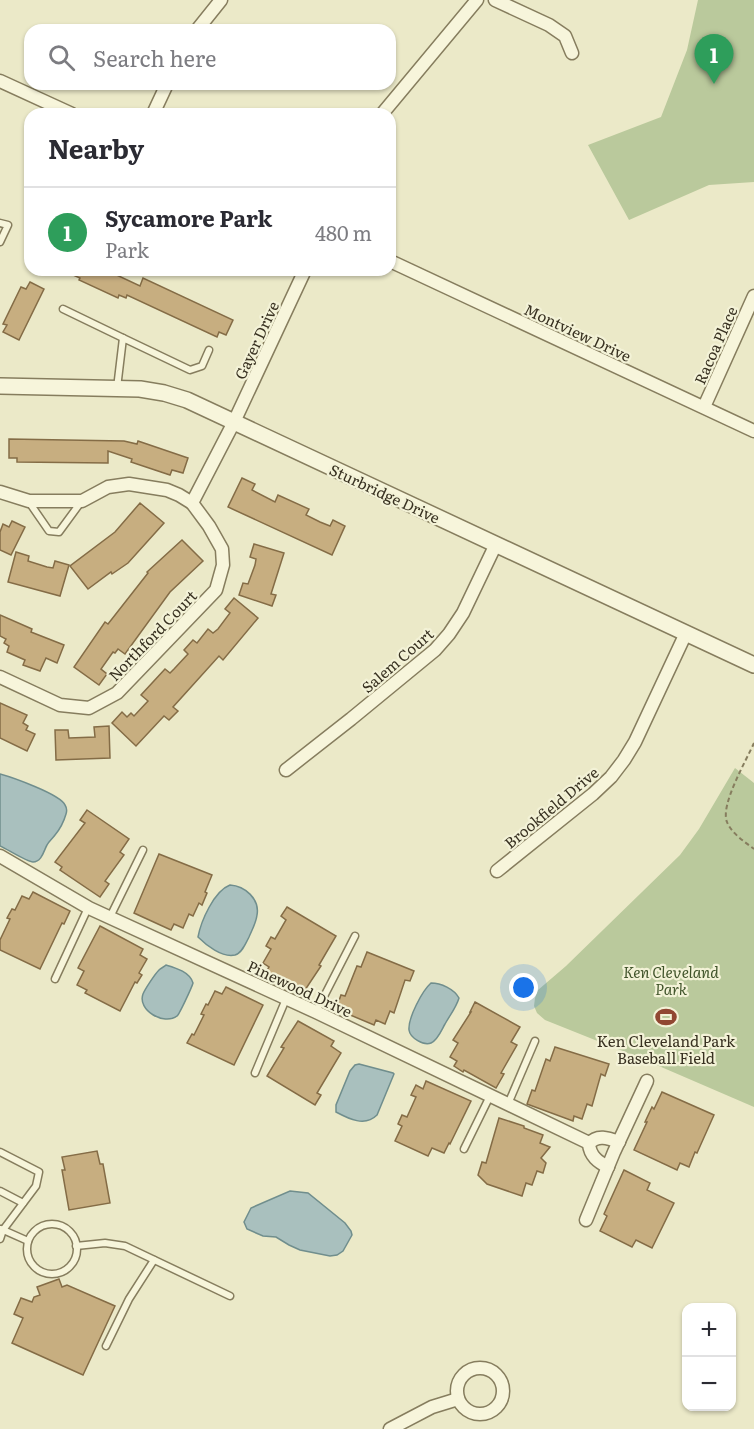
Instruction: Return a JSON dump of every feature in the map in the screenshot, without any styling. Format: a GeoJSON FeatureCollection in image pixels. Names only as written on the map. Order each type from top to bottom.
{"type":"FeatureCollection","features":[{"type":"Feature","properties":{"kind":"street"},"geometry":{"type":"LineString","coordinates":[[202,24],[221,0]]}},
{"type":"Feature","properties":{"kind":"street"},"geometry":{"type":"LineString","coordinates":[[387,108],[477,0]]}},
{"type":"Feature","properties":{"kind":"street"},"geometry":{"type":"LineString","coordinates":[[495,0],[549,25],[565,36],[572,53]]}},
{"type":"Feature","properties":{"kind":"street"},"geometry":{"type":"LineString","coordinates":[[0,81],[59,108]]}},
{"type":"Feature","properties":{"kind":"street"},"geometry":{"type":"LineString","coordinates":[[156,108],[164,90]]}},
{"type":"Feature","properties":{"kind":"street","name":"Montview Drive"},"geometry":{"type":"LineString","coordinates":[[396,264],[754,430]]}},
{"type":"Feature","properties":{"kind":"street","name":"Gayer Drive"},"geometry":{"type":"LineString","coordinates":[[234,422],[302,276]]}},
{"type":"Feature","properties":{"kind":"street","name":"Racoa Place"},"geometry":{"type":"LineString","coordinates":[[704,407],[754,296]]}},
{"type":"Feature","properties":{"kind":"street","name":"Sturbridge Drive"},"geometry":{"type":"LineString","coordinates":[[0,387],[140,389],[187,400],[754,665]]}},
{"type":"Feature","properties":{"kind":"street"},"geometry":{"type":"LineString","coordinates":[[0,492],[29,501],[82,501],[108,487],[129,484],[167,490],[192,503],[234,422]]}},
{"type":"Feature","properties":{"kind":"street","name":"Northford Court"},"geometry":{"type":"LineString","coordinates":[[0,677],[60,705],[89,708],[117,693],[216,590],[224,565],[222,549],[192,503]]}},
{"type":"Feature","properties":{"kind":"street","name":"Salem Court"},"geometry":{"type":"LineString","coordinates":[[286,770],[435,650],[463,613],[496,544]]}},
{"type":"Feature","properties":{"kind":"street","name":"Brookfield Drive"},"geometry":{"type":"LineString","coordinates":[[496,871],[611,777],[635,742],[686,633]]}},
{"type":"Feature","properties":{"kind":"street","name":"Pinewood Drive"},"geometry":{"type":"LineString","coordinates":[[0,856],[88,908],[316,1012],[589,1143],[591,1154],[608,1167]]}},
{"type":"Feature","properties":{"kind":"street"},"geometry":{"type":"LineString","coordinates":[[586,1220],[647,1081]]}},
{"type":"Feature","properties":{"kind":"street"},"geometry":{"type":"LineString","coordinates":[[589,1143],[594,1138],[601,1137],[619,1142]]}},
{"type":"Feature","properties":{"kind":"street"},"geometry":{"type":"LineString","coordinates":[[390,1429],[432,1407],[458,1399]]}},
{"type":"Feature","properties":{"kind":"lane"},"geometry":{"type":"LineString","coordinates":[[0,223],[8,225],[0,242]]}},
{"type":"Feature","properties":{"kind":"lane"},"geometry":{"type":"LineString","coordinates":[[63,309],[190,370],[202,366],[209,350]]}},
{"type":"Feature","properties":{"kind":"lane"},"geometry":{"type":"LineString","coordinates":[[117,389],[123,338]]}},
{"type":"Feature","properties":{"kind":"lane"},"geometry":{"type":"LineString","coordinates":[[29,501],[49,531],[59,532],[82,501]]}},
{"type":"Feature","properties":{"kind":"lane"},"geometry":{"type":"LineString","coordinates":[[110,917],[143,850]]}},
{"type":"Feature","properties":{"kind":"lane"},"geometry":{"type":"LineString","coordinates":[[55,979],[88,908]]}},
{"type":"Feature","properties":{"kind":"lane"},"geometry":{"type":"LineString","coordinates":[[316,1012],[355,936]]}},
{"type":"Feature","properties":{"kind":"lane"},"geometry":{"type":"LineString","coordinates":[[255,1073],[286,999]]}},
{"type":"Feature","properties":{"kind":"lane"},"geometry":{"type":"LineString","coordinates":[[508,1104],[535,1041]]}},
{"type":"Feature","properties":{"kind":"lane"},"geometry":{"type":"LineString","coordinates":[[464,1149],[490,1096]]}},
{"type":"Feature","properties":{"kind":"lane"},"geometry":{"type":"LineString","coordinates":[[0,1152],[39,1172],[36,1186],[1,1229],[0,1239]]}},
{"type":"Feature","properties":{"kind":"lane"},"geometry":{"type":"LineString","coordinates":[[0,1191],[23,1203]]}},
{"type":"Feature","properties":{"kind":"lane"},"geometry":{"type":"LineString","coordinates":[[46,1225],[62,1227],[74,1238],[76,1246],[73,1262],[68,1268],[53,1274],[38,1270],[28,1257],[28,1241],[38,1228],[46,1225]]}},
{"type":"Feature","properties":{"kind":"lane"},"geometry":{"type":"LineString","coordinates":[[1,1229],[28,1241]]}},
{"type":"Feature","properties":{"kind":"lane"},"geometry":{"type":"LineString","coordinates":[[76,1246],[105,1243],[125,1246],[230,1296]]}},
{"type":"Feature","properties":{"kind":"lane"},"geometry":{"type":"LineString","coordinates":[[106,1346],[129,1299],[154,1260]]}},
{"type":"Feature","properties":{"kind":"path"},"geometry":{"type":"LineString","coordinates":[[754,743],[729,796],[726,812],[727,823],[754,849]]}},
{"type":"Feature","properties":{"kind":"green space"},"geometry":{"type":"Polygon","coordinates":[[[698,0],[754,0],[754,182],[709,185],[629,220],[588,145],[661,117],[687,50],[698,0]]]}},
{"type":"Feature","properties":{"kind":"green space","name":"Ken Cleveland Park"},"geometry":{"type":"Polygon","coordinates":[[[735,768],[754,783],[754,1107],[545,1020],[537,1013],[534,1006],[538,990],[566,966],[680,855],[699,829],[735,768]]]}},
{"type":"Feature","properties":{"kind":"water"},"geometry":{"type":"Polygon","coordinates":[[[0,774],[45,791],[66,807],[67,811],[60,828],[41,858],[36,861],[26,860],[0,846],[0,774]]]}},
{"type":"Feature","properties":{"kind":"water"},"geometry":{"type":"Polygon","coordinates":[[[230,885],[250,894],[257,909],[255,924],[242,950],[235,955],[225,955],[205,944],[198,937],[205,915],[214,900],[224,888],[230,885]]]}},
{"type":"Feature","properties":{"kind":"water"},"geometry":{"type":"Polygon","coordinates":[[[166,965],[186,973],[193,983],[177,1016],[172,1019],[153,1015],[144,1006],[142,1000],[150,982],[166,965]]]}},
{"type":"Feature","properties":{"kind":"water"},"geometry":{"type":"Polygon","coordinates":[[[431,983],[447,987],[459,998],[438,1037],[428,1044],[421,1042],[410,1033],[409,1025],[416,1005],[431,983]]]}},
{"type":"Feature","properties":{"kind":"water"},"geometry":{"type":"Polygon","coordinates":[[[359,1064],[394,1074],[377,1115],[367,1121],[352,1119],[336,1112],[336,1105],[350,1071],[359,1064]]]}},
{"type":"Feature","properties":{"kind":"water"},"geometry":{"type":"Polygon","coordinates":[[[290,1191],[308,1193],[345,1223],[352,1235],[343,1251],[330,1256],[300,1250],[276,1237],[263,1236],[247,1229],[244,1222],[251,1208],[290,1191]]]}},
{"type":"Feature","properties":{"kind":"building"},"geometry":{"type":"Polygon","coordinates":[[[76,276],[119,276],[140,286],[143,278],[233,320],[226,335],[219,332],[217,337],[127,295],[126,298],[119,295],[118,298],[79,280],[80,278],[76,276]]]}},
{"type":"Feature","properties":{"kind":"building"},"geometry":{"type":"Polygon","coordinates":[[[30,282],[44,289],[19,340],[3,332],[7,325],[3,324],[21,287],[26,289],[30,282]]]}},
{"type":"Feature","properties":{"kind":"building"},"geometry":{"type":"Polygon","coordinates":[[[9,439],[124,441],[137,444],[138,441],[188,458],[183,473],[172,470],[170,475],[131,462],[132,459],[108,451],[108,463],[17,462],[17,458],[9,458],[9,439]]]}},
{"type":"Feature","properties":{"kind":"building"},"geometry":{"type":"Polygon","coordinates":[[[242,478],[255,484],[252,490],[275,502],[278,495],[309,509],[306,515],[320,522],[330,526],[333,520],[345,526],[332,555],[228,507],[242,478]]]}},
{"type":"Feature","properties":{"kind":"building"},"geometry":{"type":"Polygon","coordinates":[[[140,503],[164,523],[128,563],[88,589],[70,566],[115,532],[140,503]]]}},
{"type":"Feature","properties":{"kind":"building"},"geometry":{"type":"Polygon","coordinates":[[[12,521],[25,527],[11,555],[0,550],[0,532],[3,524],[9,527],[12,521]]]}},
{"type":"Feature","properties":{"kind":"building"},"geometry":{"type":"Polygon","coordinates":[[[182,540],[203,561],[170,592],[125,654],[118,649],[115,653],[113,652],[101,669],[107,674],[99,685],[74,667],[105,622],[108,624],[147,572],[182,540]]]}},
{"type":"Feature","properties":{"kind":"building"},"geometry":{"type":"Polygon","coordinates":[[[254,544],[284,553],[271,594],[276,595],[272,606],[239,595],[243,583],[248,584],[255,565],[256,559],[250,557],[254,544]]]}},
{"type":"Feature","properties":{"kind":"building"},"geometry":{"type":"Polygon","coordinates":[[[16,552],[29,556],[28,561],[47,567],[53,568],[55,561],[69,565],[60,596],[8,582],[16,552]]]}},
{"type":"Feature","properties":{"kind":"building"},"geometry":{"type":"Polygon","coordinates":[[[234,598],[258,618],[223,660],[219,656],[173,707],[178,711],[169,720],[164,716],[136,746],[112,723],[122,712],[127,717],[131,713],[134,716],[148,701],[141,695],[165,669],[170,673],[174,669],[188,654],[184,650],[193,640],[197,643],[208,629],[213,633],[218,629],[230,613],[225,609],[234,598]]]}},
{"type":"Feature","properties":{"kind":"building"},"geometry":{"type":"Polygon","coordinates":[[[0,615],[32,629],[31,632],[64,645],[57,663],[46,658],[40,671],[23,665],[25,660],[7,652],[9,646],[4,643],[6,639],[0,636],[0,615]]]}},
{"type":"Feature","properties":{"kind":"building"},"geometry":{"type":"Polygon","coordinates":[[[0,703],[27,715],[23,723],[28,726],[26,730],[35,734],[27,751],[0,738],[0,703]]]}},
{"type":"Feature","properties":{"kind":"building"},"geometry":{"type":"Polygon","coordinates":[[[109,726],[110,758],[56,760],[55,730],[68,730],[69,738],[95,737],[94,727],[109,726]]]}},
{"type":"Feature","properties":{"kind":"building"},"geometry":{"type":"Polygon","coordinates":[[[87,810],[129,839],[120,852],[124,855],[105,881],[109,884],[100,897],[60,870],[62,867],[55,862],[85,823],[80,820],[87,810]]]}},
{"type":"Feature","properties":{"kind":"building"},"geometry":{"type":"Polygon","coordinates":[[[159,854],[212,875],[202,905],[199,903],[193,916],[189,914],[183,928],[174,924],[171,930],[134,913],[159,854]]]}},
{"type":"Feature","properties":{"kind":"building"},"geometry":{"type":"Polygon","coordinates":[[[33,892],[70,911],[40,969],[0,950],[0,940],[12,909],[15,910],[22,896],[29,899],[33,892]]]}},
{"type":"Feature","properties":{"kind":"building"},"geometry":{"type":"Polygon","coordinates":[[[287,907],[336,936],[319,965],[321,966],[303,993],[266,972],[269,967],[263,963],[271,949],[266,946],[271,937],[275,939],[286,920],[281,916],[287,907]]]}},
{"type":"Feature","properties":{"kind":"building"},"geometry":{"type":"Polygon","coordinates":[[[100,926],[143,949],[140,955],[147,959],[139,973],[142,975],[137,983],[135,982],[120,1011],[85,993],[87,990],[77,985],[84,971],[78,968],[100,926]]]}},
{"type":"Feature","properties":{"kind":"building"},"geometry":{"type":"Polygon","coordinates":[[[367,952],[414,971],[410,981],[405,980],[394,1013],[390,1011],[385,1024],[376,1020],[374,1025],[336,1009],[341,995],[345,996],[357,966],[361,967],[367,952]]]}},
{"type":"Feature","properties":{"kind":"building"},"geometry":{"type":"Polygon","coordinates":[[[226,987],[263,1005],[234,1065],[187,1043],[192,1034],[194,1035],[204,1015],[201,1014],[215,991],[222,994],[226,987]]]}},
{"type":"Feature","properties":{"kind":"building"},"geometry":{"type":"Polygon","coordinates":[[[475,1002],[520,1027],[511,1042],[517,1045],[501,1073],[504,1074],[496,1088],[454,1066],[457,1061],[450,1057],[458,1043],[453,1040],[475,1002]]]}},
{"type":"Feature","properties":{"kind":"building"},"geometry":{"type":"Polygon","coordinates":[[[298,1021],[334,1041],[331,1046],[341,1053],[317,1093],[321,1095],[315,1105],[267,1076],[284,1048],[281,1047],[298,1021]]]}},
{"type":"Feature","properties":{"kind":"building"},"geometry":{"type":"Polygon","coordinates":[[[555,1047],[609,1064],[605,1076],[601,1074],[592,1106],[587,1104],[582,1119],[574,1116],[573,1121],[527,1104],[532,1090],[535,1091],[546,1059],[550,1061],[555,1047]]]}},
{"type":"Feature","properties":{"kind":"building"},"geometry":{"type":"Polygon","coordinates":[[[426,1081],[471,1101],[444,1153],[432,1148],[428,1156],[395,1141],[402,1126],[398,1124],[402,1115],[407,1117],[416,1097],[411,1095],[416,1085],[423,1089],[426,1081]]]}},
{"type":"Feature","properties":{"kind":"building"},"geometry":{"type":"Polygon","coordinates":[[[662,1092],[714,1115],[689,1167],[680,1163],[677,1170],[634,1150],[652,1107],[654,1109],[662,1092]]]}},
{"type":"Feature","properties":{"kind":"building"},"geometry":{"type":"Polygon","coordinates":[[[499,1118],[543,1135],[540,1143],[550,1147],[541,1158],[546,1163],[543,1173],[537,1171],[532,1185],[526,1183],[522,1196],[487,1184],[478,1175],[482,1162],[486,1163],[499,1118]]]}},
{"type":"Feature","properties":{"kind":"building"},"geometry":{"type":"Polygon","coordinates":[[[97,1151],[100,1164],[103,1164],[110,1203],[69,1210],[62,1157],[97,1151]]]}},
{"type":"Feature","properties":{"kind":"building"},"geometry":{"type":"Polygon","coordinates":[[[624,1170],[650,1183],[647,1190],[674,1203],[652,1248],[636,1240],[632,1247],[600,1231],[607,1216],[604,1214],[624,1170]]]}},
{"type":"Feature","properties":{"kind":"building"},"geometry":{"type":"Polygon","coordinates":[[[59,1279],[62,1287],[67,1285],[115,1306],[83,1375],[12,1343],[23,1318],[14,1314],[21,1298],[32,1302],[34,1297],[40,1295],[37,1287],[59,1279]]]}},
{"type":"Feature","properties":{"kind":"place","name":"Sycamore Park"},"geometry":{"type":"Point","coordinates":[714,84]}},
{"type":"Feature","properties":{"kind":"place","name":"Ken Cleveland Park Baseball Field"},"geometry":{"type":"Point","coordinates":[666,1017]}}]}
